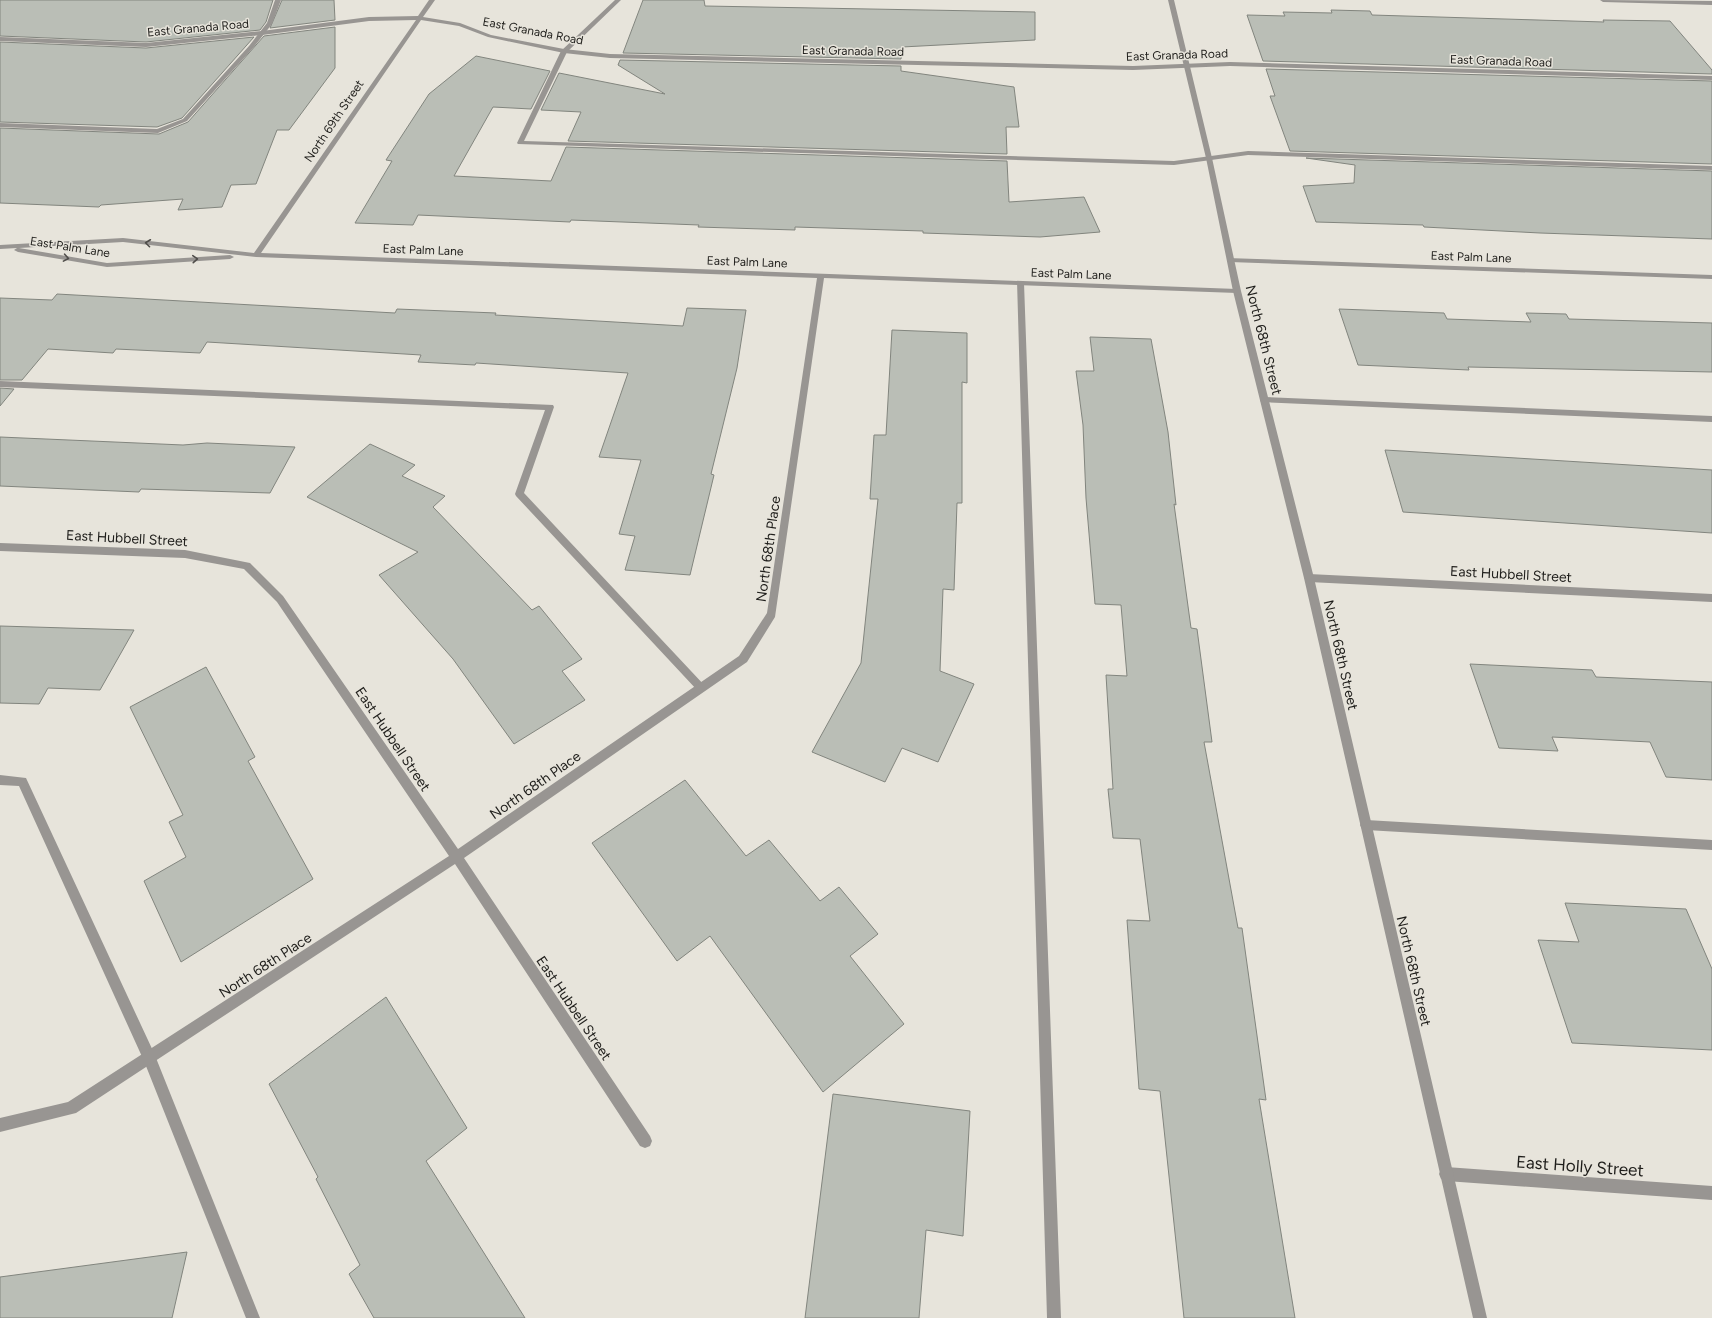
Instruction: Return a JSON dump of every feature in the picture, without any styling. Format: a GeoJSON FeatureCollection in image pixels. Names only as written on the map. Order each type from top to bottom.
{"type":"FeatureCollection","features":[{"type":"Feature","properties":{"kind":"street"},"geometry":{"type":"LineString","coordinates":[[0,125],[158,131],[185,120],[270,23],[278,0]]}},
{"type":"Feature","properties":{"kind":"street","name":"North 69th Street"},"geometry":{"type":"LineString","coordinates":[[256,255],[418,18],[432,0]]}},
{"type":"Feature","properties":{"kind":"street"},"geometry":{"type":"LineString","coordinates":[[618,0],[564,51],[520,143],[1174,163],[1248,153],[1712,168]]}},
{"type":"Feature","properties":{"kind":"street","name":"North 68th Street"},"geometry":{"type":"LineString","coordinates":[[1171,0],[1209,158],[1237,291],[1309,578],[1480,1318]]}},
{"type":"Feature","properties":{"kind":"street"},"geometry":{"type":"LineString","coordinates":[[1604,0],[1712,3]]}},
{"type":"Feature","properties":{"kind":"street","name":"East Granada Road"},"geometry":{"type":"LineString","coordinates":[[0,39],[146,45],[262,33],[369,19],[418,18],[460,25],[490,36],[564,51],[610,56],[1133,68],[1230,64],[1712,78]]}},
{"type":"Feature","properties":{"kind":"street","name":"East Palm Lane"},"geometry":{"type":"LineString","coordinates":[[256,255],[107,265],[0,247],[123,240],[256,255],[1237,291]]}},
{"type":"Feature","properties":{"kind":"street","name":"East Palm Lane"},"geometry":{"type":"LineString","coordinates":[[1230,260],[1712,277]]}},
{"type":"Feature","properties":{"kind":"street","name":"North 68th Place"},"geometry":{"type":"LineString","coordinates":[[0,1125],[71,1108],[457,857],[743,659],[772,614],[821,276]]}},
{"type":"Feature","properties":{"kind":"street"},"geometry":{"type":"LineString","coordinates":[[1020,283],[1054,1318]]}},
{"type":"Feature","properties":{"kind":"street"},"geometry":{"type":"LineString","coordinates":[[0,384],[550,407],[519,494],[701,687]]}},
{"type":"Feature","properties":{"kind":"street"},"geometry":{"type":"LineString","coordinates":[[1264,400],[1712,419]]}},
{"type":"Feature","properties":{"kind":"street","name":"East Hubbell Street"},"geometry":{"type":"LineString","coordinates":[[0,547],[185,554],[248,566],[280,599],[457,857],[645,1141]]}},
{"type":"Feature","properties":{"kind":"street","name":"East Hubbell Street"},"geometry":{"type":"LineString","coordinates":[[1309,578],[1712,598]]}},
{"type":"Feature","properties":{"kind":"street"},"geometry":{"type":"LineString","coordinates":[[0,780],[22,781],[149,1058],[253,1318]]}},
{"type":"Feature","properties":{"kind":"street"},"geometry":{"type":"LineString","coordinates":[[1366,826],[1712,845]]}},
{"type":"Feature","properties":{"kind":"street","name":"East Holly Street"},"geometry":{"type":"LineString","coordinates":[[1446,1174],[1712,1193]]}},
{"type":"Feature","properties":{"kind":"building"},"geometry":{"type":"Polygon","coordinates":[[[0,0],[273,0],[266,22],[260,30],[146,42],[0,36],[0,0]]]}},
{"type":"Feature","properties":{"kind":"building"},"geometry":{"type":"Polygon","coordinates":[[[282,0],[334,0],[335,20],[270,28],[282,0]]]}},
{"type":"Feature","properties":{"kind":"building"},"geometry":{"type":"Polygon","coordinates":[[[643,0],[704,0],[705,6],[1035,12],[1035,40],[902,47],[901,59],[623,53],[643,0]]]}},
{"type":"Feature","properties":{"kind":"building"},"geometry":{"type":"Polygon","coordinates":[[[1331,10],[1370,11],[1372,15],[1604,22],[1603,20],[1670,21],[1712,70],[1712,74],[1263,61],[1247,15],[1285,16],[1283,12],[1332,13],[1331,10]]]}},
{"type":"Feature","properties":{"kind":"building"},"geometry":{"type":"Polygon","coordinates":[[[335,27],[335,68],[289,130],[277,130],[256,184],[231,185],[222,207],[178,210],[183,199],[101,205],[99,207],[0,203],[0,128],[159,134],[188,122],[264,36],[335,27]]]}},
{"type":"Feature","properties":{"kind":"building"},"geometry":{"type":"Polygon","coordinates":[[[254,37],[182,118],[157,127],[0,122],[0,42],[146,48],[254,37]]]}},
{"type":"Feature","properties":{"kind":"building"},"geometry":{"type":"Polygon","coordinates":[[[476,56],[550,71],[531,109],[493,107],[454,176],[551,181],[566,147],[1007,161],[1009,202],[1084,197],[1100,232],[1040,237],[923,233],[923,231],[795,227],[795,230],[698,227],[699,225],[571,220],[570,222],[418,215],[413,225],[355,223],[392,161],[386,160],[429,94],[476,56]]]}},
{"type":"Feature","properties":{"kind":"building"},"geometry":{"type":"Polygon","coordinates":[[[620,60],[901,66],[901,71],[1014,87],[1019,127],[1006,127],[1007,154],[568,141],[581,112],[541,110],[559,73],[665,94],[618,65],[620,60]]]}},
{"type":"Feature","properties":{"kind":"building"},"geometry":{"type":"Polygon","coordinates":[[[1266,69],[1712,81],[1712,164],[1290,151],[1270,96],[1275,96],[1266,69]]]}},
{"type":"Feature","properties":{"kind":"building"},"geometry":{"type":"Polygon","coordinates":[[[1306,158],[1712,171],[1712,239],[1540,233],[1424,227],[1423,225],[1316,222],[1303,186],[1354,183],[1355,165],[1306,158]]]}},
{"type":"Feature","properties":{"kind":"building"},"geometry":{"type":"Polygon","coordinates":[[[57,294],[395,313],[397,309],[496,313],[495,315],[683,326],[687,308],[746,310],[737,368],[711,474],[714,475],[690,575],[625,570],[635,536],[619,534],[641,460],[599,457],[628,373],[476,363],[475,365],[418,362],[421,355],[207,342],[200,353],[116,349],[113,353],[48,349],[22,380],[0,380],[0,298],[52,300],[57,294]]]}},
{"type":"Feature","properties":{"kind":"building"},"geometry":{"type":"Polygon","coordinates":[[[1339,309],[1444,313],[1447,319],[1531,322],[1526,313],[1566,314],[1569,319],[1712,323],[1712,372],[1468,367],[1469,370],[1358,365],[1339,309]]]}},
{"type":"Feature","properties":{"kind":"building"},"geometry":{"type":"Polygon","coordinates":[[[892,330],[967,333],[967,383],[962,382],[962,503],[957,503],[954,590],[943,589],[940,671],[974,684],[938,762],[902,748],[885,782],[812,752],[861,663],[878,499],[870,499],[874,435],[886,435],[892,330]]]}},
{"type":"Feature","properties":{"kind":"building"},"geometry":{"type":"Polygon","coordinates":[[[1090,337],[1151,339],[1168,432],[1176,505],[1174,504],[1191,628],[1197,629],[1212,742],[1204,742],[1238,928],[1242,928],[1266,1100],[1259,1099],[1295,1318],[1184,1318],[1160,1091],[1139,1089],[1127,920],[1150,921],[1140,839],[1113,838],[1108,789],[1113,789],[1106,675],[1127,676],[1121,605],[1095,604],[1086,498],[1083,425],[1076,371],[1094,371],[1090,337]]]}},
{"type":"Feature","properties":{"kind":"building"},"geometry":{"type":"Polygon","coordinates":[[[0,388],[14,389],[0,406],[0,388]]]}},
{"type":"Feature","properties":{"kind":"building"},"geometry":{"type":"Polygon","coordinates":[[[0,437],[183,445],[207,443],[295,447],[270,493],[141,489],[139,492],[0,486],[0,437]]]}},
{"type":"Feature","properties":{"kind":"building"},"geometry":{"type":"Polygon","coordinates":[[[370,444],[415,465],[402,476],[445,496],[433,507],[532,610],[539,606],[582,659],[562,671],[585,700],[514,744],[453,659],[379,575],[418,552],[307,497],[370,444]]]}},
{"type":"Feature","properties":{"kind":"building"},"geometry":{"type":"Polygon","coordinates":[[[1385,450],[1712,470],[1712,533],[1403,512],[1385,450]]]}},
{"type":"Feature","properties":{"kind":"building"},"geometry":{"type":"Polygon","coordinates":[[[0,626],[134,630],[100,690],[48,688],[39,704],[0,703],[0,626]]]}},
{"type":"Feature","properties":{"kind":"building"},"geometry":{"type":"Polygon","coordinates":[[[1470,664],[1592,670],[1596,677],[1712,682],[1712,780],[1666,777],[1650,742],[1552,737],[1558,751],[1499,748],[1470,664]]]}},
{"type":"Feature","properties":{"kind":"building"},"geometry":{"type":"Polygon","coordinates":[[[206,667],[255,757],[248,761],[313,879],[181,962],[144,881],[186,857],[169,822],[183,815],[130,707],[206,667]]]}},
{"type":"Feature","properties":{"kind":"building"},"geometry":{"type":"Polygon","coordinates":[[[685,780],[746,856],[769,840],[820,901],[839,887],[878,934],[850,956],[904,1024],[823,1092],[710,936],[677,961],[592,843],[685,780]]]}},
{"type":"Feature","properties":{"kind":"building"},"geometry":{"type":"Polygon","coordinates":[[[1565,903],[1686,909],[1712,969],[1712,1050],[1572,1043],[1538,940],[1579,942],[1565,903]]]}},
{"type":"Feature","properties":{"kind":"building"},"geometry":{"type":"Polygon","coordinates":[[[386,997],[467,1128],[426,1161],[525,1318],[374,1318],[349,1274],[360,1265],[316,1179],[318,1177],[269,1084],[386,997]]]}},
{"type":"Feature","properties":{"kind":"building"},"geometry":{"type":"Polygon","coordinates":[[[833,1094],[970,1111],[963,1236],[926,1230],[919,1318],[805,1318],[833,1094]]]}},
{"type":"Feature","properties":{"kind":"building"},"geometry":{"type":"Polygon","coordinates":[[[187,1252],[172,1318],[0,1318],[0,1277],[187,1252]]]}}]}
